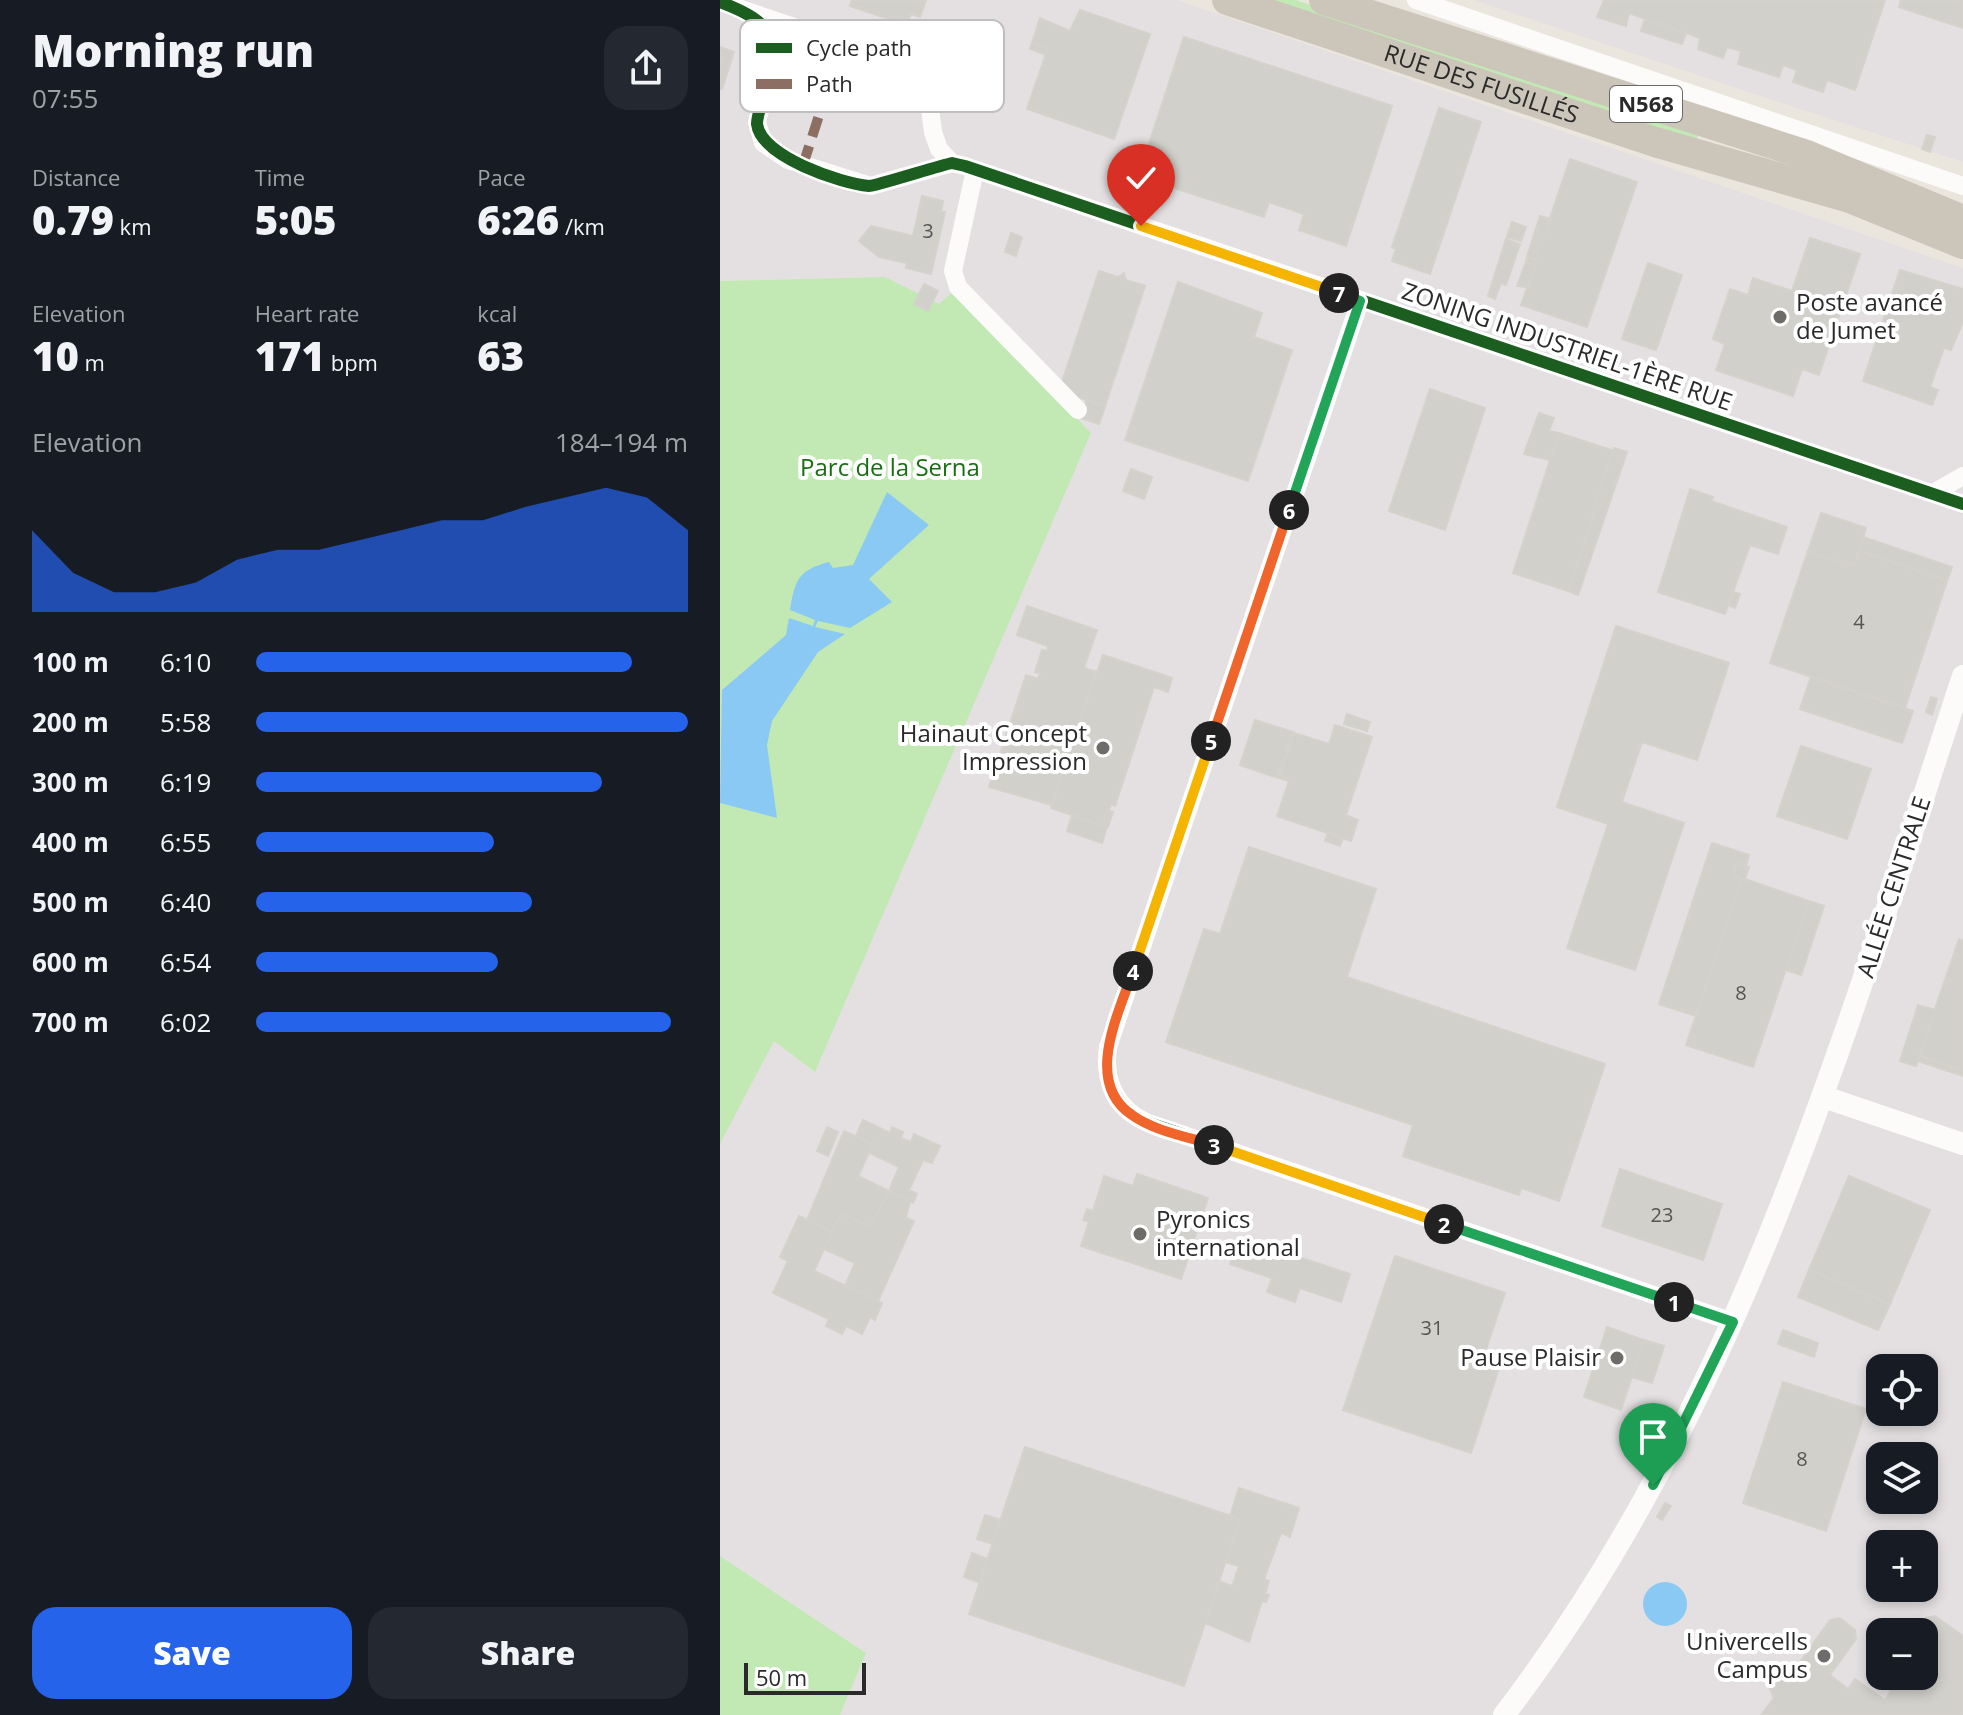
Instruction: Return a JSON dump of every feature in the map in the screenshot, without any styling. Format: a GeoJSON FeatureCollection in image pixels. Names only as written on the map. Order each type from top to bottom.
{"type":"FeatureCollection","features":[{"type":"Feature","properties":{"kind":"highway","name":"RUE DES FUSILLÉS"},"geometry":{"type":"LineString","coordinates":[[1227,0],[1655,142],[1850,198],[1963,244]]}},
{"type":"Feature","properties":{"kind":"highway","name":"RUE DES FUSILLÉS"},"geometry":{"type":"LineString","coordinates":[[1324,0],[1807,155],[1963,220]]}},
{"type":"Feature","properties":{"kind":"street"},"geometry":{"type":"LineString","coordinates":[[1416,0],[1963,186]]}},
{"type":"Feature","properties":{"kind":"street"},"geometry":{"type":"LineString","coordinates":[[720,2],[768,20]]}},
{"type":"Feature","properties":{"kind":"street"},"geometry":{"type":"LineString","coordinates":[[753,15],[757,20]]}},
{"type":"Feature","properties":{"kind":"street"},"geometry":{"type":"LineString","coordinates":[[760,112],[757,122],[763,143],[788,160],[871,186],[952,163],[939,149],[930,112]]}},
{"type":"Feature","properties":{"kind":"street","name":"ZONING INDUSTRIEL-1ÈRE RUE"},"geometry":{"type":"LineString","coordinates":[[952,163],[1963,504]]}},
{"type":"Feature","properties":{"kind":"street"},"geometry":{"type":"LineString","coordinates":[[975,170],[953,271],[958,287],[1078,410]]}},
{"type":"Feature","properties":{"kind":"street"},"geometry":{"type":"LineString","coordinates":[[1360,301],[1108,1047],[1106,1065],[1110,1084],[1130,1115],[1146,1122],[1733,1322],[1646,1498],[1578,1614],[1504,1715]]}},
{"type":"Feature","properties":{"kind":"street"},"geometry":{"type":"LineString","coordinates":[[1933,493],[1963,476]]}},
{"type":"Feature","properties":{"kind":"street","name":"ALLÉE CENTRALE"},"geometry":{"type":"LineString","coordinates":[[1733,1322],[1824,1097],[1963,676]]}},
{"type":"Feature","properties":{"kind":"street"},"geometry":{"type":"LineString","coordinates":[[1824,1097],[1963,1144]]}},
{"type":"Feature","properties":{"kind":"shaded area"},"geometry":{"type":"Polygon","coordinates":[[[720,0],[1177,0],[1963,268],[1963,1715],[840,1715],[866,1653],[720,1556],[720,1144],[774,1040],[814,1072],[885,277],[720,281],[720,0]]]}},
{"type":"Feature","properties":{"kind":"shaded area"},"geometry":{"type":"Polygon","coordinates":[[[1474,0],[1963,0],[1963,162],[1748,92],[1474,0]]]}},
{"type":"Feature","properties":{"kind":"green space"},"geometry":{"type":"Polygon","coordinates":[[[1268,0],[1296,0],[1698,135],[1695,143],[1268,0]]]}},
{"type":"Feature","properties":{"kind":"green space","name":"Parc de la Serna"},"geometry":{"type":"Polygon","coordinates":[[[885,277],[939,304],[953,292],[1091,433],[815,1072],[774,1041],[720,1144],[720,281],[885,277]]]}},
{"type":"Feature","properties":{"kind":"green space"},"geometry":{"type":"Polygon","coordinates":[[[720,1556],[866,1653],[840,1715],[720,1715],[720,1556]]]}},
{"type":"Feature","properties":{"kind":"water"},"geometry":{"type":"Polygon","coordinates":[[[887,492],[929,525],[869,579],[892,602],[850,628],[818,621],[815,627],[845,634],[818,652],[772,721],[767,745],[777,818],[720,803],[722,690],[786,635],[789,618],[813,626],[815,620],[790,610],[796,584],[804,573],[819,565],[829,562],[833,568],[853,565],[887,492]]]}},
{"type":"Feature","properties":{"kind":"water"},"geometry":{"type":"Polygon","coordinates":[[[1665,1582],[1681,1588],[1687,1604],[1681,1620],[1665,1626],[1649,1620],[1643,1604],[1649,1588],[1665,1582]]]}},
{"type":"Feature","properties":{"kind":"building"},"geometry":{"type":"Polygon","coordinates":[[[852,0],[926,0],[920,17],[911,14],[909,20],[892,20],[850,6],[852,0]]]}},
{"type":"Feature","properties":{"kind":"building"},"geometry":{"type":"Polygon","coordinates":[[[1604,0],[1885,0],[1855,90],[1827,80],[1823,92],[1793,82],[1797,70],[1783,65],[1779,77],[1738,64],[1741,51],[1727,47],[1723,58],[1698,49],[1700,38],[1629,13],[1626,26],[1597,17],[1604,0]]]}},
{"type":"Feature","properties":{"kind":"building"},"geometry":{"type":"Polygon","coordinates":[[[1901,0],[1963,0],[1963,28],[1899,7],[1901,0]]]}},
{"type":"Feature","properties":{"kind":"building"},"geometry":{"type":"Polygon","coordinates":[[[1080,10],[1150,34],[1114,139],[1027,109],[1048,48],[1032,43],[1040,18],[1070,31],[1080,10]]]}},
{"type":"Feature","properties":{"kind":"building"},"geometry":{"type":"Polygon","coordinates":[[[1645,19],[1686,33],[1682,44],[1641,31],[1645,19]]]}},
{"type":"Feature","properties":{"kind":"building"},"geometry":{"type":"Polygon","coordinates":[[[1184,37],[1392,106],[1346,246],[1299,230],[1304,214],[1269,202],[1264,217],[1162,184],[1170,161],[1146,153],[1184,37]]]}},
{"type":"Feature","properties":{"kind":"building"},"geometry":{"type":"Polygon","coordinates":[[[1032,43],[1048,48],[1046,55],[1030,49],[1032,43]]]}},
{"type":"Feature","properties":{"kind":"building"},"geometry":{"type":"Polygon","coordinates":[[[720,47],[734,52],[722,89],[720,89],[720,47]]]}},
{"type":"Feature","properties":{"kind":"building"},"geometry":{"type":"Polygon","coordinates":[[[1439,108],[1481,122],[1430,274],[1392,261],[1396,249],[1392,247],[1439,108]]]}},
{"type":"Feature","properties":{"kind":"building"},"geometry":{"type":"Polygon","coordinates":[[[1927,135],[1935,137],[1930,152],[1922,149],[1927,135]]]}},
{"type":"Feature","properties":{"kind":"building"},"geometry":{"type":"Polygon","coordinates":[[[1570,159],[1637,182],[1587,327],[1521,305],[1535,265],[1526,262],[1527,257],[1536,259],[1570,159]]]}},
{"type":"Feature","properties":{"kind":"building"},"geometry":{"type":"Polygon","coordinates":[[[922,196],[943,201],[941,212],[945,212],[931,274],[906,268],[907,263],[879,257],[859,241],[871,226],[913,236],[922,196]]]}},
{"type":"Feature","properties":{"kind":"building"},"geometry":{"type":"Polygon","coordinates":[[[1540,216],[1550,219],[1536,259],[1527,257],[1540,216]]]}},
{"type":"Feature","properties":{"kind":"building"},"geometry":{"type":"Polygon","coordinates":[[[1512,222],[1526,227],[1521,241],[1507,237],[1512,222]]]}},
{"type":"Feature","properties":{"kind":"building"},"geometry":{"type":"Polygon","coordinates":[[[1011,233],[1022,237],[1016,256],[1005,252],[1011,233]]]}},
{"type":"Feature","properties":{"kind":"building","name":"Poste avancé de Jumet"},"geometry":{"type":"Polygon","coordinates":[[[1810,238],[1860,254],[1819,375],[1802,369],[1793,396],[1716,370],[1725,344],[1713,339],[1730,289],[1748,295],[1753,278],[1792,291],[1810,238]]]}},
{"type":"Feature","properties":{"kind":"building"},"geometry":{"type":"Polygon","coordinates":[[[1506,239],[1520,244],[1506,285],[1501,283],[1495,299],[1488,296],[1506,239]]]}},
{"type":"Feature","properties":{"kind":"building"},"geometry":{"type":"Polygon","coordinates":[[[1526,262],[1535,265],[1527,287],[1517,286],[1526,262]]]}},
{"type":"Feature","properties":{"kind":"building"},"geometry":{"type":"Polygon","coordinates":[[[1648,263],[1682,275],[1656,350],[1622,339],[1648,263]]]}},
{"type":"Feature","properties":{"kind":"building"},"geometry":{"type":"Polygon","coordinates":[[[1900,270],[1963,289],[1963,322],[1951,350],[1944,348],[1930,387],[1938,390],[1932,405],[1863,381],[1900,270]]]}},
{"type":"Feature","properties":{"kind":"building"},"geometry":{"type":"Polygon","coordinates":[[[1099,271],[1118,277],[1124,273],[1126,280],[1145,286],[1105,406],[1059,391],[1099,271]]]}},
{"type":"Feature","properties":{"kind":"building"},"geometry":{"type":"Polygon","coordinates":[[[1178,282],[1262,313],[1254,337],[1292,350],[1248,481],[1125,440],[1178,282]]]}},
{"type":"Feature","properties":{"kind":"building"},"geometry":{"type":"Polygon","coordinates":[[[924,284],[938,291],[928,311],[914,304],[924,284]]]}},
{"type":"Feature","properties":{"kind":"building"},"geometry":{"type":"Polygon","coordinates":[[[1430,389],[1485,408],[1445,530],[1389,511],[1430,389]]]}},
{"type":"Feature","properties":{"kind":"building"},"geometry":{"type":"Polygon","coordinates":[[[1087,400],[1105,407],[1099,424],[1081,418],[1087,400]]]}},
{"type":"Feature","properties":{"kind":"building"},"geometry":{"type":"Polygon","coordinates":[[[1539,413],[1554,418],[1549,431],[1559,433],[1550,460],[1524,454],[1539,413]]]}},
{"type":"Feature","properties":{"kind":"building"},"geometry":{"type":"Polygon","coordinates":[[[1559,433],[1614,451],[1568,591],[1513,573],[1559,433]]]}},
{"type":"Feature","properties":{"kind":"building"},"geometry":{"type":"Polygon","coordinates":[[[1614,448],[1627,452],[1578,595],[1568,591],[1614,448]]]}},
{"type":"Feature","properties":{"kind":"building"},"geometry":{"type":"Polygon","coordinates":[[[1131,469],[1152,477],[1144,499],[1123,491],[1131,469]]]}},
{"type":"Feature","properties":{"kind":"building"},"geometry":{"type":"Polygon","coordinates":[[[1690,489],[1713,497],[1711,501],[1787,527],[1778,554],[1750,545],[1725,614],[1658,592],[1690,489]]]}},
{"type":"Feature","properties":{"kind":"building"},"geometry":{"type":"Polygon","coordinates":[[[1821,513],[1866,528],[1854,566],[1808,551],[1821,513]]]}},
{"type":"Feature","properties":{"kind":"building"},"geometry":{"type":"Polygon","coordinates":[[[1863,537],[1952,567],[1947,581],[1859,551],[1863,537]]]}},
{"type":"Feature","properties":{"kind":"building"},"geometry":{"type":"Polygon","coordinates":[[[1808,551],[1854,566],[1859,551],[1947,581],[1905,708],[1770,663],[1808,551]]]}},
{"type":"Feature","properties":{"kind":"building"},"geometry":{"type":"Polygon","coordinates":[[[1733,592],[1740,594],[1735,608],[1728,605],[1733,592]]]}},
{"type":"Feature","properties":{"kind":"building"},"geometry":{"type":"Polygon","coordinates":[[[1027,606],[1097,630],[1084,668],[1097,672],[1052,805],[989,787],[1026,675],[1038,679],[1040,673],[1035,672],[1042,650],[1047,651],[1048,646],[1017,635],[1027,606]]]}},
{"type":"Feature","properties":{"kind":"building"},"geometry":{"type":"Polygon","coordinates":[[[1616,626],[1729,663],[1697,760],[1642,742],[1622,802],[1684,823],[1635,970],[1567,948],[1608,824],[1557,807],[1616,626]]]}},
{"type":"Feature","properties":{"kind":"building","name":"Hainaut Concept Impression"},"geometry":{"type":"Polygon","coordinates":[[[1103,655],[1172,678],[1168,692],[1154,687],[1115,806],[1111,804],[1109,811],[1113,812],[1108,827],[1051,808],[1103,655]]]}},
{"type":"Feature","properties":{"kind":"building"},"geometry":{"type":"Polygon","coordinates":[[[1811,677],[1913,711],[1902,743],[1800,709],[1811,677]]]}},
{"type":"Feature","properties":{"kind":"building"},"geometry":{"type":"Polygon","coordinates":[[[1931,697],[1937,699],[1932,715],[1926,712],[1931,697]]]}},
{"type":"Feature","properties":{"kind":"building"},"geometry":{"type":"Polygon","coordinates":[[[1347,714],[1370,722],[1367,731],[1344,724],[1347,714]]]}},
{"type":"Feature","properties":{"kind":"building"},"geometry":{"type":"Polygon","coordinates":[[[1255,720],[1293,732],[1278,778],[1240,765],[1255,720]]]}},
{"type":"Feature","properties":{"kind":"building"},"geometry":{"type":"Polygon","coordinates":[[[1335,725],[1372,737],[1346,815],[1358,820],[1351,841],[1277,816],[1289,781],[1279,778],[1294,733],[1329,744],[1335,725]]]}},
{"type":"Feature","properties":{"kind":"building"},"geometry":{"type":"Polygon","coordinates":[[[1801,746],[1871,769],[1847,839],[1777,816],[1801,746]]]}},
{"type":"Feature","properties":{"kind":"building"},"geometry":{"type":"Polygon","coordinates":[[[1072,815],[1107,827],[1102,843],[1067,831],[1072,815]]]}},
{"type":"Feature","properties":{"kind":"building"},"geometry":{"type":"Polygon","coordinates":[[[1328,833],[1343,838],[1340,846],[1325,841],[1328,833]]]}},
{"type":"Feature","properties":{"kind":"building"},"geometry":{"type":"Polygon","coordinates":[[[1712,843],[1749,855],[1746,866],[1736,863],[1733,875],[1742,878],[1696,1016],[1659,1004],[1712,843]]]}},
{"type":"Feature","properties":{"kind":"building"},"geometry":{"type":"Polygon","coordinates":[[[1249,847],[1376,889],[1347,977],[1605,1064],[1559,1201],[1521,1188],[1519,1195],[1403,1156],[1413,1125],[1166,1042],[1204,929],[1220,934],[1249,847]]]}},
{"type":"Feature","properties":{"kind":"building"},"geometry":{"type":"Polygon","coordinates":[[[1736,863],[1749,867],[1745,879],[1733,875],[1736,863]]]}},
{"type":"Feature","properties":{"kind":"building"},"geometry":{"type":"Polygon","coordinates":[[[1742,878],[1809,901],[1753,1067],[1686,1045],[1742,878]]]}},
{"type":"Feature","properties":{"kind":"building"},"geometry":{"type":"Polygon","coordinates":[[[1809,901],[1824,906],[1801,975],[1786,970],[1809,901]]]}},
{"type":"Feature","properties":{"kind":"building"},"geometry":{"type":"Polygon","coordinates":[[[1959,939],[1963,941],[1963,1071],[1919,1056],[1959,939]]]}},
{"type":"Feature","properties":{"kind":"building"},"geometry":{"type":"Polygon","coordinates":[[[1918,1005],[1935,1010],[1916,1066],[1900,1061],[1918,1005]]]}},
{"type":"Feature","properties":{"kind":"building"},"geometry":{"type":"Polygon","coordinates":[[[1919,1056],[1963,1071],[1963,1076],[1918,1061],[1919,1056]]]}},
{"type":"Feature","properties":{"kind":"building"},"geometry":{"type":"Polygon","coordinates":[[[863,1120],[890,1133],[892,1127],[903,1132],[901,1138],[911,1142],[914,1134],[940,1146],[932,1163],[923,1160],[909,1190],[917,1194],[913,1203],[889,1191],[899,1167],[868,1152],[873,1144],[856,1136],[863,1120]]]}},
{"type":"Feature","properties":{"kind":"building"},"geometry":{"type":"Polygon","coordinates":[[[827,1127],[838,1132],[828,1156],[817,1151],[827,1127]]]}},
{"type":"Feature","properties":{"kind":"building"},"geometry":{"type":"Polygon","coordinates":[[[844,1131],[873,1144],[858,1176],[889,1191],[870,1227],[841,1214],[832,1232],[807,1220],[844,1131]]]}},
{"type":"Feature","properties":{"kind":"building"},"geometry":{"type":"Polygon","coordinates":[[[1620,1169],[1722,1204],[1703,1260],[1602,1226],[1620,1169]]]}},
{"type":"Feature","properties":{"kind":"building","name":"Pyronics international"},"geometry":{"type":"Polygon","coordinates":[[[1137,1174],[1208,1198],[1181,1279],[1081,1246],[1089,1222],[1083,1220],[1087,1209],[1093,1211],[1104,1176],[1133,1186],[1137,1174]]]}},
{"type":"Feature","properties":{"kind":"building"},"geometry":{"type":"Polygon","coordinates":[[[1849,1176],[1930,1210],[1890,1304],[1809,1270],[1849,1176]]]}},
{"type":"Feature","properties":{"kind":"building"},"geometry":{"type":"Polygon","coordinates":[[[889,1191],[910,1201],[906,1218],[914,1221],[878,1301],[845,1286],[855,1263],[824,1249],[841,1214],[870,1227],[889,1191]]]}},
{"type":"Feature","properties":{"kind":"building"},"geometry":{"type":"Polygon","coordinates":[[[799,1216],[832,1232],[814,1271],[882,1303],[875,1320],[870,1317],[862,1334],[846,1326],[842,1334],[826,1326],[829,1319],[773,1293],[788,1261],[780,1257],[799,1216]]]}},
{"type":"Feature","properties":{"kind":"building"},"geometry":{"type":"Polygon","coordinates":[[[1239,1237],[1350,1274],[1341,1302],[1300,1288],[1295,1302],[1267,1292],[1272,1278],[1230,1264],[1239,1237]]]}},
{"type":"Feature","properties":{"kind":"building"},"geometry":{"type":"Polygon","coordinates":[[[1395,1256],[1505,1293],[1482,1362],[1499,1368],[1471,1453],[1343,1410],[1395,1256]]]}},
{"type":"Feature","properties":{"kind":"building"},"geometry":{"type":"Polygon","coordinates":[[[1809,1270],[1890,1304],[1878,1330],[1798,1297],[1809,1270]]]}},
{"type":"Feature","properties":{"kind":"building","name":"Pause Plaisir"},"geometry":{"type":"Polygon","coordinates":[[[1607,1327],[1644,1340],[1621,1410],[1584,1397],[1607,1327]]]}},
{"type":"Feature","properties":{"kind":"building"},"geometry":{"type":"Polygon","coordinates":[[[1783,1330],[1818,1343],[1814,1357],[1778,1344],[1783,1330]]]}},
{"type":"Feature","properties":{"kind":"building"},"geometry":{"type":"Polygon","coordinates":[[[1644,1340],[1664,1346],[1652,1383],[1632,1377],[1644,1340]]]}},
{"type":"Feature","properties":{"kind":"building"},"geometry":{"type":"Polygon","coordinates":[[[1783,1382],[1866,1409],[1826,1531],[1743,1503],[1783,1382]]]}},
{"type":"Feature","properties":{"kind":"building"},"geometry":{"type":"Polygon","coordinates":[[[1025,1447],[1240,1519],[1184,1686],[969,1614],[1025,1447]]]}},
{"type":"Feature","properties":{"kind":"building"},"geometry":{"type":"Polygon","coordinates":[[[1239,1488],[1299,1508],[1290,1537],[1281,1533],[1264,1579],[1269,1581],[1265,1594],[1269,1595],[1266,1602],[1262,1601],[1249,1642],[1205,1623],[1219,1581],[1232,1586],[1239,1566],[1225,1562],[1240,1519],[1230,1516],[1239,1488]]]}},
{"type":"Feature","properties":{"kind":"building"},"geometry":{"type":"Polygon","coordinates":[[[1665,1503],[1671,1506],[1662,1520],[1657,1517],[1665,1503]]]}},
{"type":"Feature","properties":{"kind":"building"},"geometry":{"type":"Polygon","coordinates":[[[985,1515],[1001,1520],[993,1544],[977,1539],[985,1515]]]}},
{"type":"Feature","properties":{"kind":"building"},"geometry":{"type":"Polygon","coordinates":[[[972,1553],[988,1559],[980,1583],[964,1577],[972,1553]]]}},
{"type":"Feature","properties":{"kind":"building","name":"Univercells Campus"},"geometry":{"type":"Polygon","coordinates":[[[1840,1618],[1855,1630],[1856,1639],[1830,1675],[1848,1689],[1855,1679],[1866,1690],[1885,1700],[1891,1691],[1938,1690],[1938,1618],[1963,1636],[1963,1715],[1761,1715],[1774,1698],[1769,1686],[1777,1674],[1790,1676],[1830,1620],[1840,1618]]]}},
{"type":"Feature","properties":{"kind":"marked path"},"geometry":{"type":"LineString","coordinates":[[803,165],[820,112]]}},
{"type":"Feature","properties":{"kind":"cycle path"},"geometry":{"type":"LineString","coordinates":[[720,2],[755,20]]}},
{"type":"Feature","properties":{"kind":"cycle path"},"geometry":{"type":"LineString","coordinates":[[759,112],[757,124],[772,147],[804,166],[840,180],[869,186],[952,163],[965,166],[1963,504]]}},
{"type":"Feature","properties":{"kind":"cycle path"},"geometry":{"type":"LineString","coordinates":[[1360,301],[1108,1047],[1110,1082],[1119,1101],[1146,1122],[1733,1322]]}},
{"type":"Feature","properties":{"kind":"place","name":"Poste avancé de Jumet"},"geometry":{"type":"Point","coordinates":[1780,317]}},
{"type":"Feature","properties":{"kind":"place","name":"Hainaut Concept Impression"},"geometry":{"type":"Point","coordinates":[1103,748]}},
{"type":"Feature","properties":{"kind":"place","name":"Pyronics international"},"geometry":{"type":"Point","coordinates":[1140,1234]}},
{"type":"Feature","properties":{"kind":"place","name":"Pause Plaisir"},"geometry":{"type":"Point","coordinates":[1617,1358]}},
{"type":"Feature","properties":{"kind":"place","name":"Univercells Campus"},"geometry":{"type":"Point","coordinates":[1824,1656]}},
{"type":"Feature","properties":{"kind":"route"},"geometry":{"type":"LineString","coordinates":[[1141,226],[1360,301],[1108,1047],[1106,1065],[1110,1084],[1130,1115],[1146,1122],[1733,1322],[1653,1485]]}}]}
